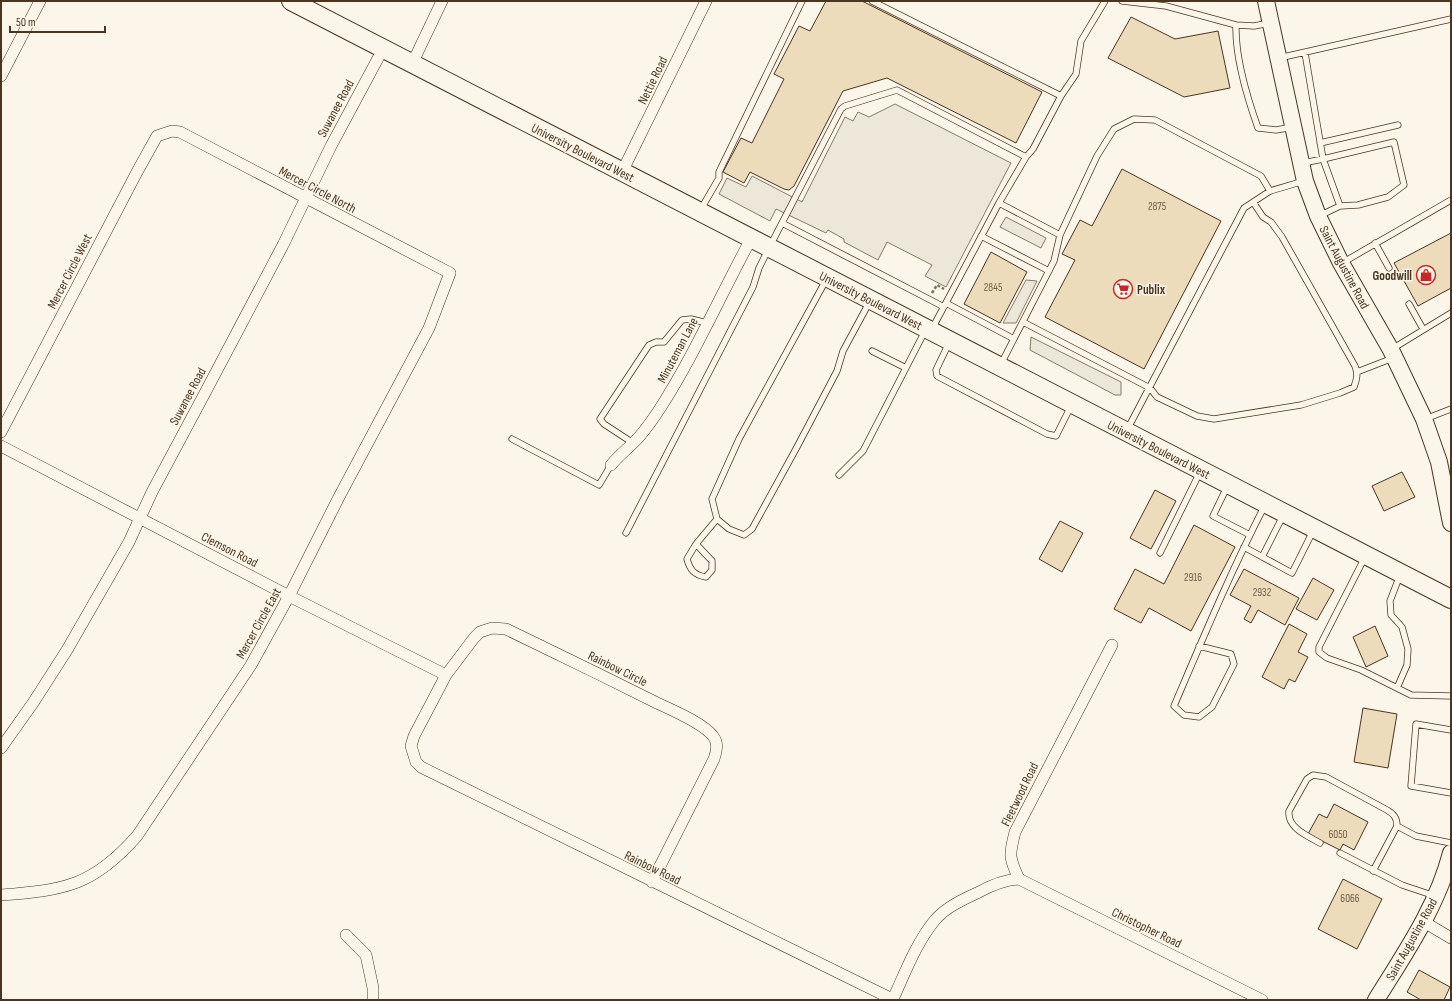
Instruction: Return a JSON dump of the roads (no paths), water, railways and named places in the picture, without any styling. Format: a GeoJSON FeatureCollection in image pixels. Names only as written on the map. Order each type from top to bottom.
{"type":"FeatureCollection","features":[{"type":"Feature","properties":{"kind":"main road","name":"University Boulevard West"},"geometry":{"type":"LineString","coordinates":[[291,1],[1451,599]]}},
{"type":"Feature","properties":{"kind":"main road","name":"Saint Augustine Road"},"geometry":{"type":"LineString","coordinates":[[1266,1],[1305,181],[1318,216],[1341,263],[1393,354],[1424,419],[1439,462],[1451,523]]}},
{"type":"Feature","properties":{"kind":"main road","name":"Saint Augustine Road"},"geometry":{"type":"LineString","coordinates":[[1376,1000],[1424,922],[1446,873],[1451,853]]}},
{"type":"Feature","properties":{"kind":"street"},"geometry":{"type":"LineString","coordinates":[[1,76],[40,1]]}},
{"type":"Feature","properties":{"kind":"street"},"geometry":{"type":"LineString","coordinates":[[412,64],[442,1]]}},
{"type":"Feature","properties":{"kind":"street","name":"Nettie Road"},"geometry":{"type":"LineString","coordinates":[[622,172],[706,1]]}},
{"type":"Feature","properties":{"kind":"street","name":"Suwanee Road"},"geometry":{"type":"LineString","coordinates":[[1,748],[33,703],[67,650],[129,542],[152,492],[306,198],[331,146],[383,49]]}},
{"type":"Feature","properties":{"kind":"street","name":"Mercer Circle North"},"geometry":{"type":"LineString","coordinates":[[172,131],[180,132],[450,273]]}},
{"type":"Feature","properties":{"kind":"street","name":"Mercer Circle West"},"geometry":{"type":"LineString","coordinates":[[1,432],[157,136],[172,131]]}},
{"type":"Feature","properties":{"kind":"street","name":"Minuteman Lane"},"geometry":{"type":"LineString","coordinates":[[612,465],[622,452],[633,443],[658,411],[676,383],[751,239]]}},
{"type":"Feature","properties":{"kind":"street","name":"Mercer Circle East"},"geometry":{"type":"LineString","coordinates":[[1,895],[41,892],[67,887],[93,875],[124,850],[137,836],[252,665],[429,328],[450,273]]}},
{"type":"Feature","properties":{"kind":"street","name":"Clemson Road"},"geometry":{"type":"LineString","coordinates":[[1,446],[289,596],[446,675]]}},
{"type":"Feature","properties":{"kind":"street","name":"Rainbow Circle"},"geometry":{"type":"LineString","coordinates":[[411,746],[414,736],[446,675],[474,638],[480,632],[492,628],[506,629],[704,727],[713,736],[717,752],[652,882]]}},
{"type":"Feature","properties":{"kind":"street","name":"Fleetwood Road"},"geometry":{"type":"LineString","coordinates":[[1019,879],[1011,862],[1011,847],[1015,832],[1112,645]]}},
{"type":"Feature","properties":{"kind":"street","name":"Rainbow Road"},"geometry":{"type":"LineString","coordinates":[[411,746],[416,762],[421,768],[894,1000]]}},
{"type":"Feature","properties":{"kind":"street"},"geometry":{"type":"LineString","coordinates":[[894,1000],[922,938],[935,920],[948,909],[979,892],[1008,880],[1019,879]]}},
{"type":"Feature","properties":{"kind":"street","name":"Christopher Road"},"geometry":{"type":"LineString","coordinates":[[1019,879],[1262,1000]]}},
{"type":"Feature","properties":{"kind":"street"},"geometry":{"type":"LineString","coordinates":[[1424,922],[1451,938]]}},
{"type":"Feature","properties":{"kind":"street"},"geometry":{"type":"LineString","coordinates":[[346,935],[366,955],[373,988],[373,1000]]}},
{"type":"Feature","properties":{"kind":"lane"},"geometry":{"type":"LineString","coordinates":[[699,212],[718,178],[719,172],[802,1]]}},
{"type":"Feature","properties":{"kind":"lane"},"geometry":{"type":"LineString","coordinates":[[872,1],[1061,96]]}},
{"type":"Feature","properties":{"kind":"lane"},"geometry":{"type":"LineString","coordinates":[[839,474],[863,451],[906,368],[945,305],[999,203],[1026,157],[1033,149],[1061,96],[1076,74],[1081,41],[1105,1]]}},
{"type":"Feature","properties":{"kind":"lane"},"geometry":{"type":"LineString","coordinates":[[1122,1],[1166,6],[1236,25],[1254,26],[1271,23]]}},
{"type":"Feature","properties":{"kind":"lane"},"geometry":{"type":"LineString","coordinates":[[1278,58],[1451,19]]}},
{"type":"Feature","properties":{"kind":"lane"},"geometry":{"type":"LineString","coordinates":[[1236,25],[1237,48],[1249,102],[1258,128],[1276,130],[1293,127]]}},
{"type":"Feature","properties":{"kind":"lane"},"geometry":{"type":"LineString","coordinates":[[1305,53],[1323,159],[1340,206]]}},
{"type":"Feature","properties":{"kind":"lane"},"geometry":{"type":"LineString","coordinates":[[626,533],[753,287],[759,268],[841,109],[845,106],[897,90],[1026,157]]}},
{"type":"Feature","properties":{"kind":"lane"},"geometry":{"type":"LineString","coordinates":[[1000,367],[1054,261],[1060,235],[1097,156],[1114,130],[1134,119],[1155,120],[1261,176],[1270,191]]}},
{"type":"Feature","properties":{"kind":"lane"},"geometry":{"type":"LineString","coordinates":[[1320,143],[1398,125]]}},
{"type":"Feature","properties":{"kind":"lane"},"geometry":{"type":"LineString","coordinates":[[1301,164],[1394,142],[1404,185],[1388,197],[1358,205],[1340,206],[1318,216]]}},
{"type":"Feature","properties":{"kind":"lane"},"geometry":{"type":"LineString","coordinates":[[1126,432],[1244,208],[1270,191],[1305,181]]}},
{"type":"Feature","properties":{"kind":"lane"},"geometry":{"type":"LineString","coordinates":[[1341,263],[1451,200]]}},
{"type":"Feature","properties":{"kind":"lane"},"geometry":{"type":"LineString","coordinates":[[1023,322],[1150,388],[1157,397],[1197,416],[1214,419],[1301,405],[1354,387],[1357,379],[1357,372],[1282,237],[1272,222],[1263,217],[1253,202]]}},
{"type":"Feature","properties":{"kind":"lane"},"geometry":{"type":"LineString","coordinates":[[999,203],[1060,235]]}},
{"type":"Feature","properties":{"kind":"lane"},"geometry":{"type":"LineString","coordinates":[[782,223],[1014,339]]}},
{"type":"Feature","properties":{"kind":"lane"},"geometry":{"type":"LineString","coordinates":[[982,236],[1049,271]]}},
{"type":"Feature","properties":{"kind":"lane"},"geometry":{"type":"LineString","coordinates":[[1375,243],[1389,268]]}},
{"type":"Feature","properties":{"kind":"lane"},"geometry":{"type":"LineString","coordinates":[[827,278],[736,446],[712,499],[718,520],[730,528],[744,535],[752,529],[837,371],[843,351],[870,300]]}},
{"type":"Feature","properties":{"kind":"lane"},"geometry":{"type":"LineString","coordinates":[[1409,304],[1423,329]]}},
{"type":"Feature","properties":{"kind":"lane"},"geometry":{"type":"LineString","coordinates":[[1357,372],[1393,354],[1423,329],[1451,313]]}},
{"type":"Feature","properties":{"kind":"lane"},"geometry":{"type":"LineString","coordinates":[[633,443],[604,424],[600,419],[649,345],[656,342],[664,342],[682,320],[691,319],[707,323]]}},
{"type":"Feature","properties":{"kind":"lane"},"geometry":{"type":"LineString","coordinates":[[950,341],[936,370],[937,376],[1047,434],[1056,436],[1072,404]]}},
{"type":"Feature","properties":{"kind":"lane"},"geometry":{"type":"LineString","coordinates":[[872,352],[906,368]]}},
{"type":"Feature","properties":{"kind":"lane"},"geometry":{"type":"LineString","coordinates":[[1424,419],[1451,409]]}},
{"type":"Feature","properties":{"kind":"lane"},"geometry":{"type":"LineString","coordinates":[[512,439],[599,485],[612,465]]}},
{"type":"Feature","properties":{"kind":"lane"},"geometry":{"type":"LineString","coordinates":[[1160,553],[1201,470]]}},
{"type":"Feature","properties":{"kind":"lane"},"geometry":{"type":"LineString","coordinates":[[1228,484],[1213,516],[1250,535]]}},
{"type":"Feature","properties":{"kind":"lane"},"geometry":{"type":"LineString","coordinates":[[1199,646],[1231,654],[1234,664],[1212,708],[1199,717],[1184,715],[1174,706],[1199,646],[1244,547],[1266,503]]}},
{"type":"Feature","properties":{"kind":"lane"},"geometry":{"type":"LineString","coordinates":[[1262,557],[1284,513]]}},
{"type":"Feature","properties":{"kind":"lane"},"geometry":{"type":"LineString","coordinates":[[696,544],[712,561],[712,570],[706,577],[696,575],[689,568],[687,559],[696,544],[718,520]]}},
{"type":"Feature","properties":{"kind":"lane"},"geometry":{"type":"LineString","coordinates":[[1244,547],[1292,572],[1314,529]]}},
{"type":"Feature","properties":{"kind":"lane"},"geometry":{"type":"LineString","coordinates":[[1366,555],[1319,647],[1319,652],[1327,658],[1361,670],[1411,695],[1451,696]]}},
{"type":"Feature","properties":{"kind":"lane"},"geometry":{"type":"LineString","coordinates":[[1396,688],[1407,665],[1408,656],[1407,644],[1402,627],[1391,615],[1390,601],[1401,573]]}},
{"type":"Feature","properties":{"kind":"lane"},"geometry":{"type":"LineString","coordinates":[[1451,730],[1416,724],[1411,786],[1451,793]]}},
{"type":"Feature","properties":{"kind":"lane"},"geometry":{"type":"LineString","coordinates":[[1320,842],[1298,830],[1292,823],[1289,815],[1289,811],[1307,779],[1313,775],[1326,777],[1394,815],[1397,821],[1397,826],[1373,871]]}},
{"type":"Feature","properties":{"kind":"lane"},"geometry":{"type":"LineString","coordinates":[[1397,826],[1416,836],[1451,843]]}},
{"type":"Feature","properties":{"kind":"lane"},"geometry":{"type":"LineString","coordinates":[[1340,854],[1402,885],[1436,896]]}},
{"type":"Feature","properties":{"kind":"place","name":"Goodwill"},"geometry":{"type":"Point","coordinates":[1426,275]}},
{"type":"Feature","properties":{"kind":"place","name":"Publix"},"geometry":{"type":"Point","coordinates":[1123,289]}}]}
